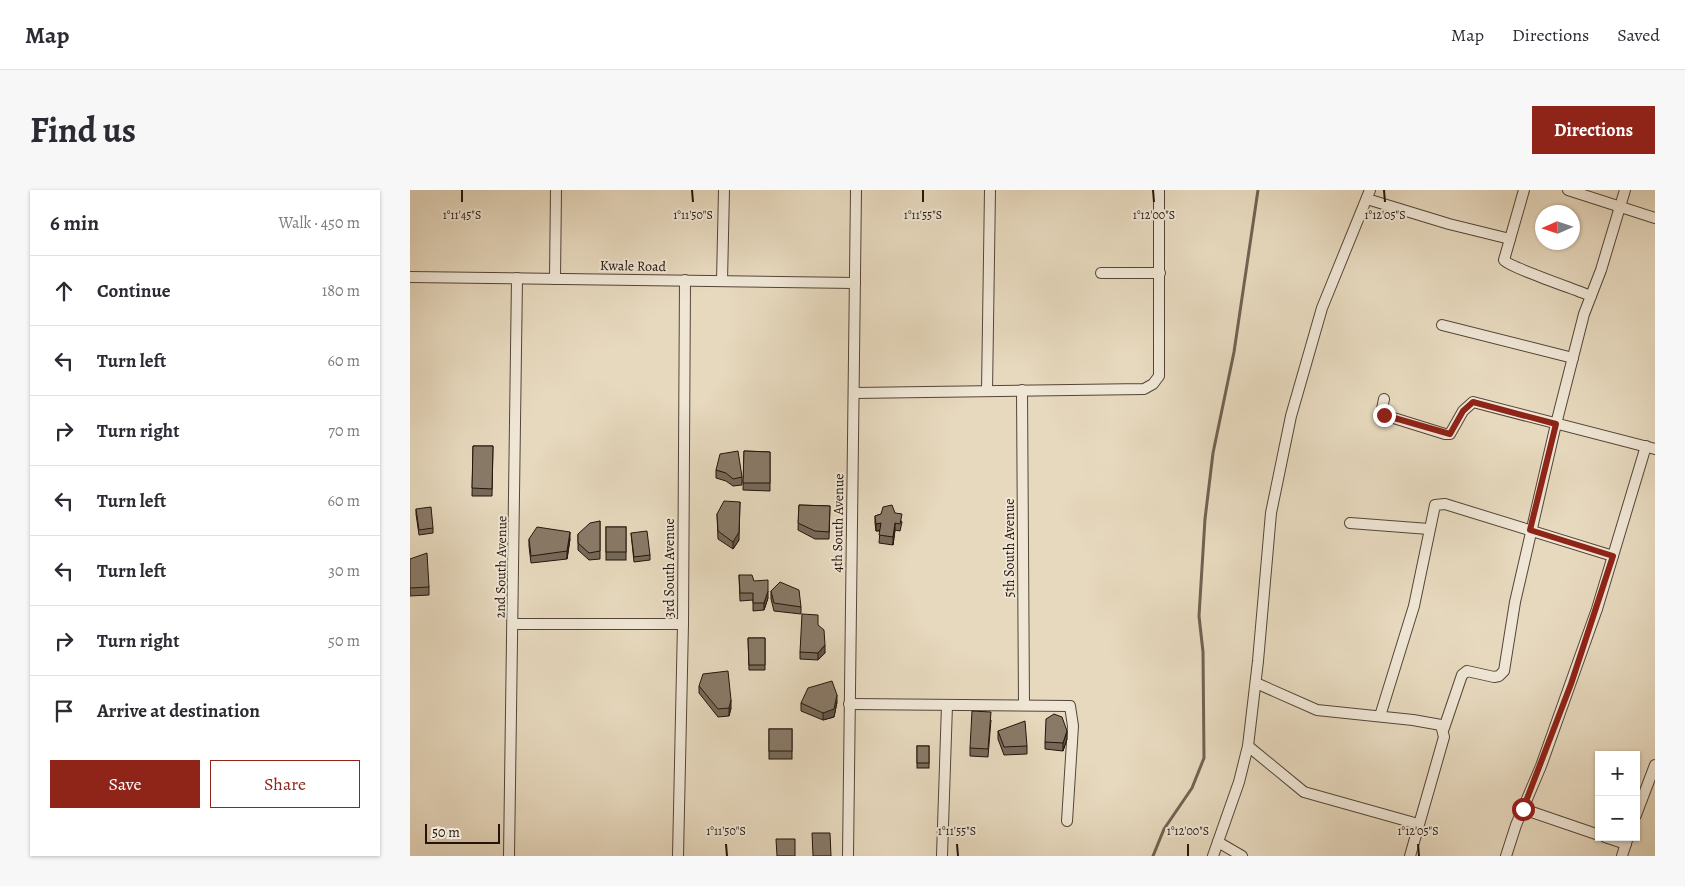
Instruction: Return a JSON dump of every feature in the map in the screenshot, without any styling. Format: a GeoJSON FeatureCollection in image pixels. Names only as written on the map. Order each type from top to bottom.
{"type":"FeatureCollection","features":[{"type":"Feature","properties":{"kind":"street"},"geometry":{"type":"LineString","coordinates":[[555,279],[556,190]]}},
{"type":"Feature","properties":{"kind":"street"},"geometry":{"type":"LineString","coordinates":[[722,281],[724,190]]}},
{"type":"Feature","properties":{"kind":"street","name":"4th South Avenue"},"geometry":{"type":"LineString","coordinates":[[848,856],[856,190]]}},
{"type":"Feature","properties":{"kind":"street"},"geometry":{"type":"LineString","coordinates":[[988,391],[990,190]]}},
{"type":"Feature","properties":{"kind":"street"},"geometry":{"type":"LineString","coordinates":[[854,393],[1144,389],[1153,384],[1159,376],[1159,190]]}},
{"type":"Feature","properties":{"kind":"street"},"geometry":{"type":"LineString","coordinates":[[1524,190],[1504,260],[1507,265],[1591,296]]}},
{"type":"Feature","properties":{"kind":"street"},"geometry":{"type":"LineString","coordinates":[[1568,190],[1655,218]]}},
{"type":"Feature","properties":{"kind":"street"},"geometry":{"type":"LineString","coordinates":[[1410,856],[1444,737],[1444,728],[1462,675],[1470,671],[1494,677],[1499,676],[1504,671],[1530,530],[1556,424],[1591,296],[1625,190]]}},
{"type":"Feature","properties":{"kind":"street"},"geometry":{"type":"LineString","coordinates":[[1213,856],[1240,782],[1248,746],[1256,683],[1271,514],[1291,416],[1322,308],[1369,194],[1449,224],[1510,239]]}},
{"type":"Feature","properties":{"kind":"street"},"geometry":{"type":"LineString","coordinates":[[1101,273],[1160,272]]}},
{"type":"Feature","properties":{"kind":"street","name":"Kwale Road"},"geometry":{"type":"LineString","coordinates":[[410,277],[855,283]]}},
{"type":"Feature","properties":{"kind":"street","name":"2nd South Avenue"},"geometry":{"type":"LineString","coordinates":[[509,856],[514,624],[517,278]]}},
{"type":"Feature","properties":{"kind":"street","name":"3rd South Avenue"},"geometry":{"type":"LineString","coordinates":[[678,856],[683,624],[685,280]]}},
{"type":"Feature","properties":{"kind":"street"},"geometry":{"type":"LineString","coordinates":[[1442,325],[1573,358]]}},
{"type":"Feature","properties":{"kind":"street","name":"5th South Avenue"},"geometry":{"type":"LineString","coordinates":[[1022,390],[1024,705]]}},
{"type":"Feature","properties":{"kind":"street"},"geometry":{"type":"LineString","coordinates":[[1384,399],[1382,409],[1384,415],[1445,434],[1450,434],[1463,411],[1473,402],[1650,448],[1571,684],[1506,856]]}},
{"type":"Feature","properties":{"kind":"street"},"geometry":{"type":"LineString","coordinates":[[1380,716],[1414,606],[1429,529],[1434,510],[1438,504],[1613,556]]}},
{"type":"Feature","properties":{"kind":"street"},"geometry":{"type":"LineString","coordinates":[[1350,522],[1429,529]]}},
{"type":"Feature","properties":{"kind":"street"},"geometry":{"type":"LineString","coordinates":[[514,624],[683,624]]}},
{"type":"Feature","properties":{"kind":"street"},"geometry":{"type":"LineString","coordinates":[[1256,683],[1317,710],[1438,724],[1444,728]]}},
{"type":"Feature","properties":{"kind":"street"},"geometry":{"type":"LineString","coordinates":[[850,704],[1070,706],[1073,726],[1067,821]]}},
{"type":"Feature","properties":{"kind":"street"},"geometry":{"type":"LineString","coordinates":[[942,856],[947,705]]}},
{"type":"Feature","properties":{"kind":"street"},"geometry":{"type":"LineString","coordinates":[[1248,746],[1304,792],[1418,824]]}},
{"type":"Feature","properties":{"kind":"street"},"geometry":{"type":"LineString","coordinates":[[1640,804],[1655,764]]}},
{"type":"Feature","properties":{"kind":"street"},"geometry":{"type":"LineString","coordinates":[[1523,809],[1595,834]]}},
{"type":"Feature","properties":{"kind":"street"},"geometry":{"type":"LineString","coordinates":[[1622,856],[1627,841]]}},
{"type":"Feature","properties":{"kind":"street"},"geometry":{"type":"LineString","coordinates":[[1218,842],[1242,856]]}},
{"type":"Feature","properties":{"kind":"building"},"geometry":{"type":"Polygon","coordinates":[[[473,446],[493,446],[492,489],[472,488],[473,446]]]}},
{"type":"Feature","properties":{"kind":"building"},"geometry":{"type":"Polygon","coordinates":[[[738,451],[742,477],[733,479],[726,473],[716,470],[720,454],[738,451]]]}},
{"type":"Feature","properties":{"kind":"building"},"geometry":{"type":"Polygon","coordinates":[[[744,451],[770,452],[770,483],[743,483],[744,451]]]}},
{"type":"Feature","properties":{"kind":"building"},"geometry":{"type":"Polygon","coordinates":[[[724,501],[740,502],[739,532],[733,542],[718,531],[717,514],[724,501]]]}},
{"type":"Feature","properties":{"kind":"building"},"geometry":{"type":"Polygon","coordinates":[[[799,505],[830,506],[829,532],[815,531],[798,523],[799,505]]]}},
{"type":"Feature","properties":{"kind":"building"},"geometry":{"type":"Polygon","coordinates":[[[892,505],[895,513],[902,514],[900,524],[895,523],[893,537],[879,535],[881,523],[876,524],[875,516],[881,514],[883,507],[892,505]]]}},
{"type":"Feature","properties":{"kind":"building"},"geometry":{"type":"Polygon","coordinates":[[[431,507],[433,528],[419,530],[416,509],[431,507]]]}},
{"type":"Feature","properties":{"kind":"building"},"geometry":{"type":"Polygon","coordinates":[[[600,521],[600,551],[589,553],[578,543],[578,534],[590,523],[600,521]]]}},
{"type":"Feature","properties":{"kind":"building"},"geometry":{"type":"Polygon","coordinates":[[[537,527],[570,532],[567,551],[531,556],[529,539],[537,527]]]}},
{"type":"Feature","properties":{"kind":"building"},"geometry":{"type":"Polygon","coordinates":[[[606,527],[626,527],[626,552],[606,552],[606,527]]]}},
{"type":"Feature","properties":{"kind":"building"},"geometry":{"type":"Polygon","coordinates":[[[647,531],[650,555],[634,557],[631,533],[647,531]]]}},
{"type":"Feature","properties":{"kind":"building"},"geometry":{"type":"Polygon","coordinates":[[[427,553],[429,587],[410,588],[410,559],[427,553]]]}},
{"type":"Feature","properties":{"kind":"building"},"geometry":{"type":"Polygon","coordinates":[[[739,575],[752,575],[754,581],[768,580],[768,591],[764,603],[753,603],[753,593],[740,593],[739,575]]]}},
{"type":"Feature","properties":{"kind":"building"},"geometry":{"type":"Polygon","coordinates":[[[780,582],[799,590],[801,607],[774,603],[771,591],[780,582]]]}},
{"type":"Feature","properties":{"kind":"building"},"geometry":{"type":"Polygon","coordinates":[[[802,614],[818,615],[818,625],[824,630],[825,645],[818,653],[800,652],[802,614]]]}},
{"type":"Feature","properties":{"kind":"building"},"geometry":{"type":"Polygon","coordinates":[[[748,638],[765,638],[765,665],[749,665],[748,638]]]}},
{"type":"Feature","properties":{"kind":"building"},"geometry":{"type":"Polygon","coordinates":[[[728,671],[731,700],[729,708],[718,709],[699,686],[703,674],[728,671]]]}},
{"type":"Feature","properties":{"kind":"building"},"geometry":{"type":"Polygon","coordinates":[[[832,681],[837,695],[834,709],[823,713],[801,703],[808,688],[832,681]]]}},
{"type":"Feature","properties":{"kind":"building"},"geometry":{"type":"Polygon","coordinates":[[[972,711],[991,712],[988,749],[970,748],[972,711]]]}},
{"type":"Feature","properties":{"kind":"building"},"geometry":{"type":"Polygon","coordinates":[[[1054,714],[1062,717],[1067,731],[1063,743],[1045,742],[1046,719],[1054,714]]]}},
{"type":"Feature","properties":{"kind":"building"},"geometry":{"type":"Polygon","coordinates":[[[1025,721],[1027,746],[1004,747],[998,731],[1025,721]]]}},
{"type":"Feature","properties":{"kind":"building"},"geometry":{"type":"Polygon","coordinates":[[[769,729],[792,729],[792,751],[769,751],[769,729]]]}},
{"type":"Feature","properties":{"kind":"building"},"geometry":{"type":"Polygon","coordinates":[[[917,746],[929,746],[929,763],[917,763],[917,746]]]}},
{"type":"Feature","properties":{"kind":"building"},"geometry":{"type":"Polygon","coordinates":[[[812,833],[830,833],[831,856],[813,856],[812,833]]]}},
{"type":"Feature","properties":{"kind":"building"},"geometry":{"type":"Polygon","coordinates":[[[776,839],[795,839],[795,856],[777,856],[776,839]]]}},
{"type":"Feature","properties":{"kind":"waterway"},"geometry":{"type":"LineString","coordinates":[[1153,856],[1164,829],[1192,788],[1204,758],[1203,652],[1199,616],[1205,519],[1213,453],[1234,352],[1258,190]]}},
{"type":"Feature","properties":{"kind":"route"},"geometry":{"type":"LineString","coordinates":[[1384,415],[1450,434],[1467,405],[1473,402],[1556,424],[1530,530],[1613,556],[1571,684],[1523,809]]}}]}
